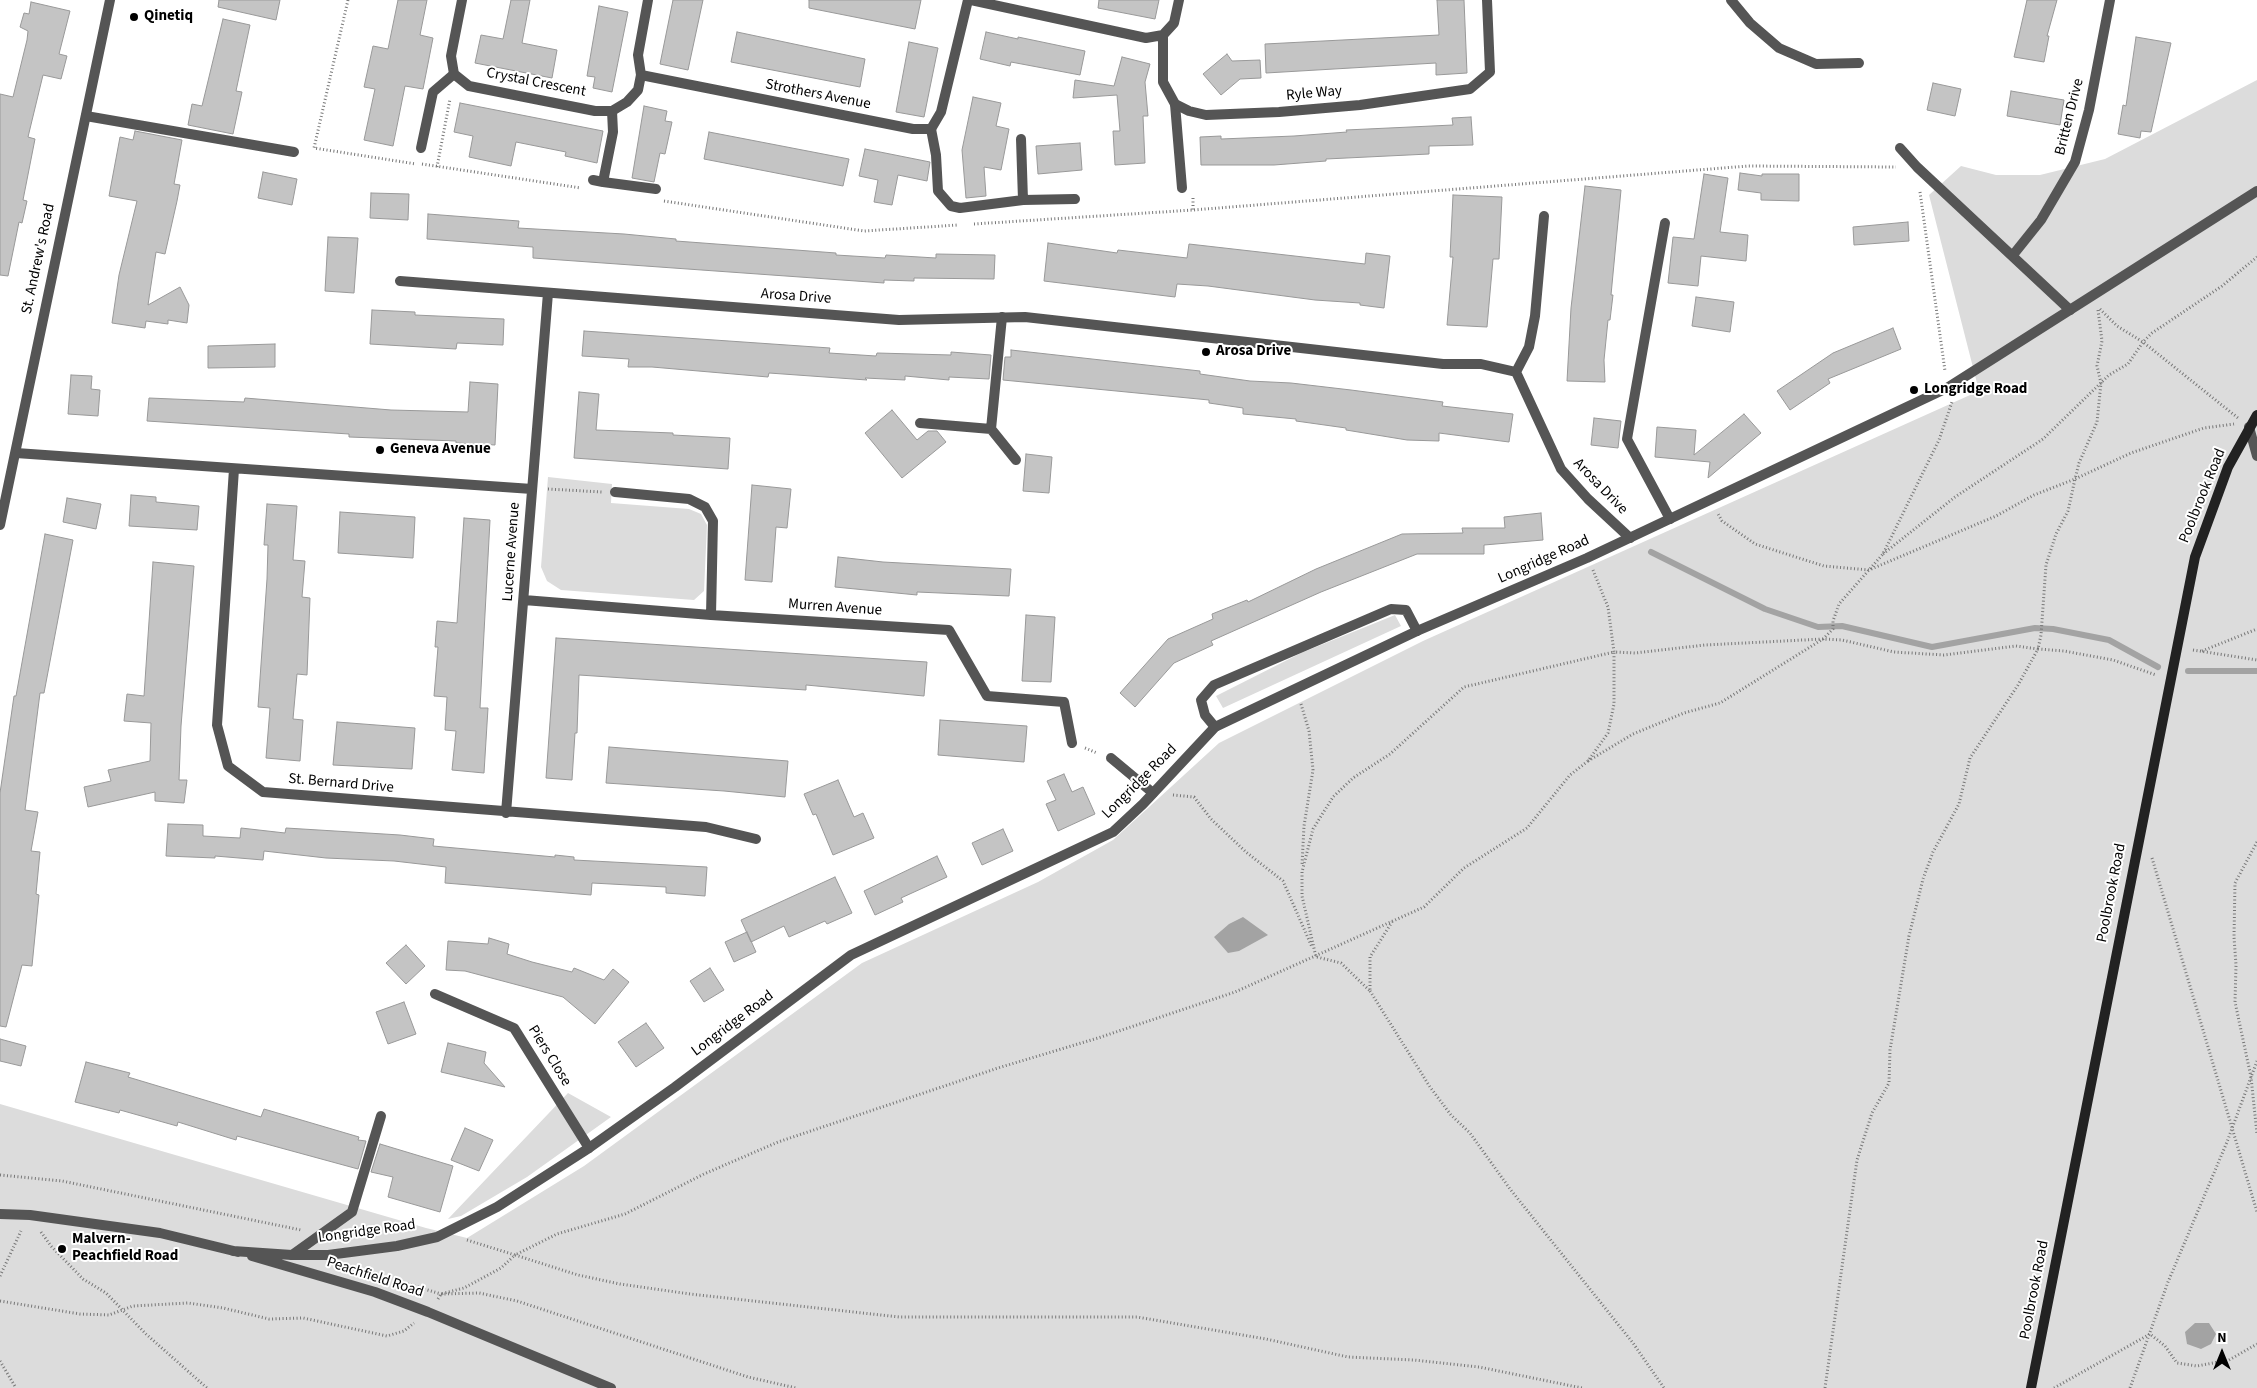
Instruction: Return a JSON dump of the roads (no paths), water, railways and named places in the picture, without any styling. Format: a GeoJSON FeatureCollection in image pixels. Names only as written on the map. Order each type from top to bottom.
{"type":"FeatureCollection","features":[{"type":"Feature","properties":{"kind":"main road","name":"Poolbrook Road"},"geometry":{"type":"LineString","coordinates":[[2031,1388],[2195,557],[2228,467],[2257,415]]}},
{"type":"Feature","properties":{"kind":"street","name":"St. Andrew's Road"},"geometry":{"type":"LineString","coordinates":[[0,524],[110,0]]}},
{"type":"Feature","properties":{"kind":"street"},"geometry":{"type":"LineString","coordinates":[[421,148],[433,92],[458,77],[451,56],[462,0]]}},
{"type":"Feature","properties":{"kind":"street"},"geometry":{"type":"LineString","coordinates":[[648,0],[638,55],[641,75],[638,90],[627,102],[612,111],[613,132],[598,181],[656,189]]}},
{"type":"Feature","properties":{"kind":"street"},"geometry":{"type":"LineString","coordinates":[[1075,199],[1023,200],[960,208],[947,204],[938,192],[936,155],[931,129],[941,112],[969,0],[1146,38],[1163,36]]}},
{"type":"Feature","properties":{"kind":"street"},"geometry":{"type":"LineString","coordinates":[[1179,0],[1174,23],[1163,36],[1163,82],[1176,104],[1182,188]]}},
{"type":"Feature","properties":{"kind":"street","name":"Ryle Way"},"geometry":{"type":"LineString","coordinates":[[1176,104],[1189,111],[1206,115],[1280,112],[1360,105],[1470,89],[1490,72],[1487,0]]}},
{"type":"Feature","properties":{"kind":"street"},"geometry":{"type":"LineString","coordinates":[[1731,0],[1750,23],[1779,48],[1816,64],[1859,63]]}},
{"type":"Feature","properties":{"kind":"street","name":"Britten Drive"},"geometry":{"type":"LineString","coordinates":[[2013,255],[2040,220],[2075,162],[2089,110],[2110,0]]}},
{"type":"Feature","properties":{"kind":"street","name":"Strothers Avenue"},"geometry":{"type":"LineString","coordinates":[[641,75],[913,129],[931,129]]}},
{"type":"Feature","properties":{"kind":"street","name":"Crystal Crescent"},"geometry":{"type":"LineString","coordinates":[[458,77],[469,86],[595,111],[612,111]]}},
{"type":"Feature","properties":{"kind":"street"},"geometry":{"type":"LineString","coordinates":[[86,116],[294,152]]}},
{"type":"Feature","properties":{"kind":"street"},"geometry":{"type":"LineString","coordinates":[[1021,139],[1023,200]]}},
{"type":"Feature","properties":{"kind":"street"},"geometry":{"type":"LineString","coordinates":[[1900,148],[1917,167],[2070,310]]}},
{"type":"Feature","properties":{"kind":"street","name":"Longridge Road"},"geometry":{"type":"LineString","coordinates":[[233,1251],[292,1255],[328,1255],[397,1246],[445,1233],[497,1207],[589,1148],[675,1087],[850,955],[1113,832],[1153,793],[1215,727],[1417,631],[1587,558],[1710,498],[1947,388],[2257,191]]}},
{"type":"Feature","properties":{"kind":"street"},"geometry":{"type":"LineString","coordinates":[[1516,372],[1529,347],[1535,316],[1544,216]]}},
{"type":"Feature","properties":{"kind":"street"},"geometry":{"type":"LineString","coordinates":[[1665,223],[1627,439],[1670,519]]}},
{"type":"Feature","properties":{"kind":"street","name":"Arosa Drive"},"geometry":{"type":"LineString","coordinates":[[400,281],[899,320],[1026,317],[1443,364],[1481,364],[1516,372],[1561,469],[1588,500],[1630,538]]}},
{"type":"Feature","properties":{"kind":"street","name":"Lucerne Avenue"},"geometry":{"type":"LineString","coordinates":[[506,813],[548,293]]}},
{"type":"Feature","properties":{"kind":"street"},"geometry":{"type":"LineString","coordinates":[[1002,317],[991,429],[1016,460]]}},
{"type":"Feature","properties":{"kind":"street"},"geometry":{"type":"LineString","coordinates":[[920,422],[991,429]]}},
{"type":"Feature","properties":{"kind":"street"},"geometry":{"type":"LineString","coordinates":[[2249,427],[2257,456]]}},
{"type":"Feature","properties":{"kind":"street"},"geometry":{"type":"LineString","coordinates":[[16,453],[532,489]]}},
{"type":"Feature","properties":{"kind":"street","name":"St. Bernard Drive"},"geometry":{"type":"LineString","coordinates":[[234,469],[217,724],[228,766],[263,792],[506,813],[706,827],[756,839]]}},
{"type":"Feature","properties":{"kind":"street"},"geometry":{"type":"LineString","coordinates":[[615,492],[690,499],[705,507],[713,521],[711,615]]}},
{"type":"Feature","properties":{"kind":"street","name":"Murren Avenue"},"geometry":{"type":"LineString","coordinates":[[524,600],[711,615],[949,630],[987,696],[1064,702],[1072,743]]}},
{"type":"Feature","properties":{"kind":"street"},"geometry":{"type":"LineString","coordinates":[[1215,727],[1205,715],[1201,700],[1214,685],[1391,609],[1406,610],[1417,631]]}},
{"type":"Feature","properties":{"kind":"street"},"geometry":{"type":"LineString","coordinates":[[1111,758],[1153,793]]}},
{"type":"Feature","properties":{"kind":"street","name":"Piers Close"},"geometry":{"type":"LineString","coordinates":[[435,994],[514,1028],[589,1148]]}},
{"type":"Feature","properties":{"kind":"street"},"geometry":{"type":"LineString","coordinates":[[292,1255],[352,1212],[381,1116]]}},
{"type":"Feature","properties":{"kind":"street","name":"Peachfield Road"},"geometry":{"type":"LineString","coordinates":[[0,1214],[30,1215],[160,1233],[233,1251],[375,1292],[611,1388]]}},
{"type":"Feature","properties":{"kind":"waterway"},"geometry":{"type":"LineString","coordinates":[[1651,552],[1765,609],[1818,627],[1842,626],[1932,647],[2035,628],[2053,629],[2109,640],[2158,667]]}},
{"type":"Feature","properties":{"kind":"waterway"},"geometry":{"type":"LineString","coordinates":[[2188,671],[2257,671]]}},
{"type":"Feature","properties":{"kind":"place","name":"Qinetiq"},"geometry":{"type":"Point","coordinates":[134,17]}},
{"type":"Feature","properties":{"kind":"place","name":"Arosa Drive"},"geometry":{"type":"Point","coordinates":[1206,352]}},
{"type":"Feature","properties":{"kind":"place","name":"Longridge Road"},"geometry":{"type":"Point","coordinates":[1914,390]}},
{"type":"Feature","properties":{"kind":"place","name":"Geneva Avenue"},"geometry":{"type":"Point","coordinates":[380,450]}},
{"type":"Feature","properties":{"kind":"place","name":"Malvern- Peachfield Road"},"geometry":{"type":"Point","coordinates":[62,1249]}}]}
